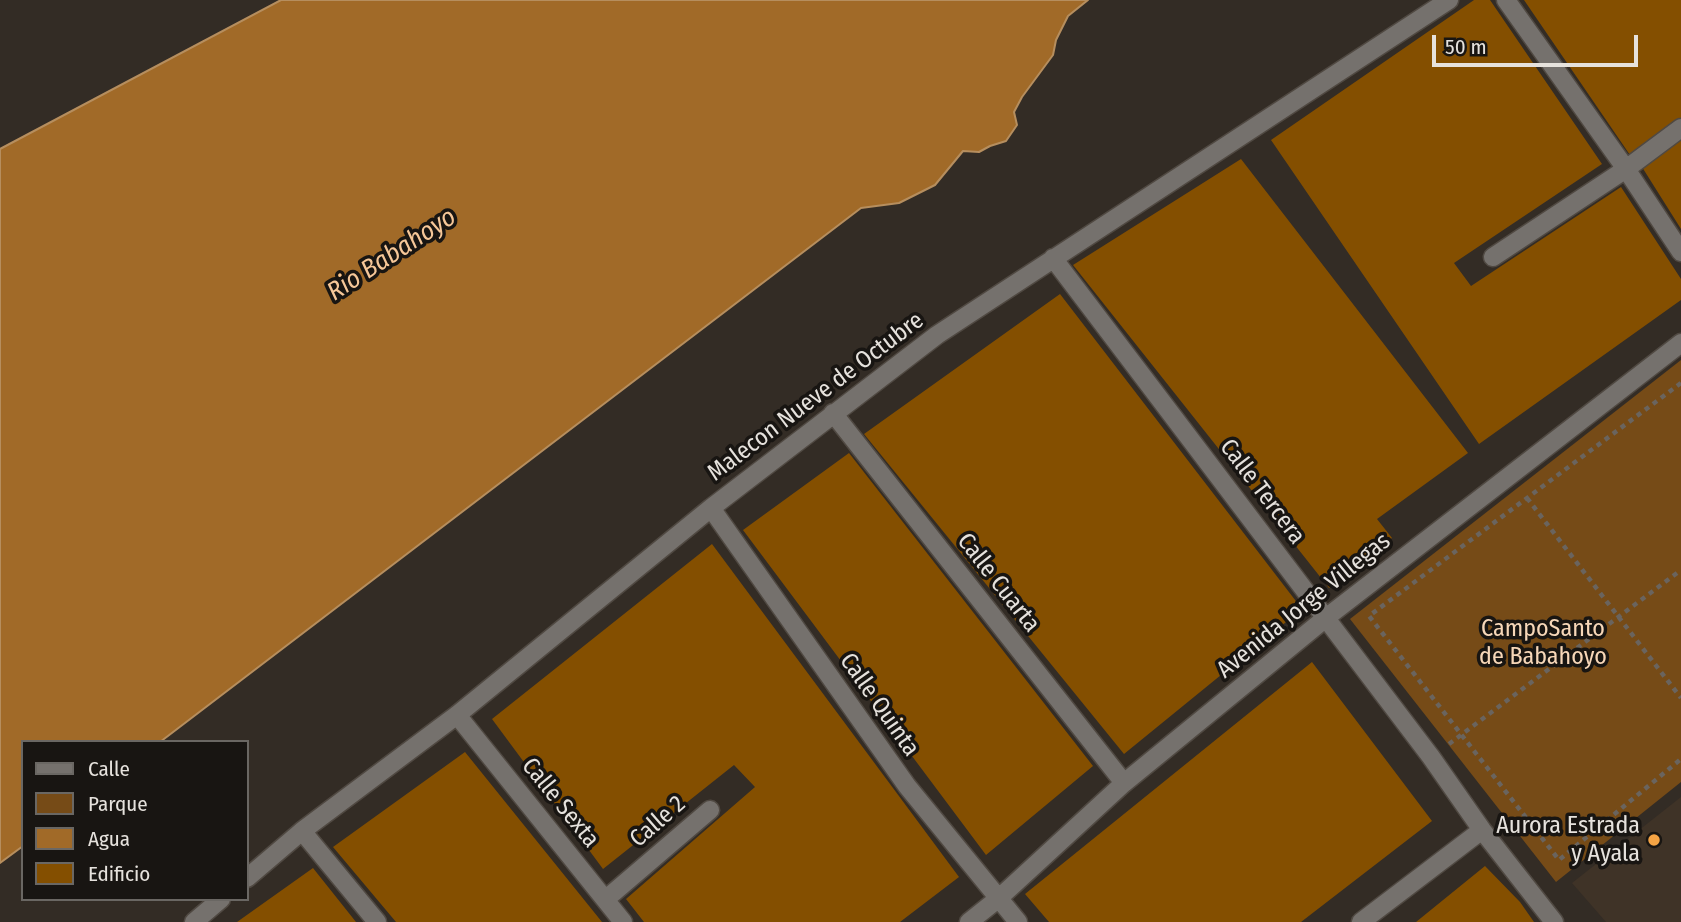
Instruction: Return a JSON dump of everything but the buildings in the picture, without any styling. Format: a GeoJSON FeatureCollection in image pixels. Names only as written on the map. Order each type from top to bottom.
{"type":"FeatureCollection","features":[{"type":"Feature","properties":{"kind":"street","name":"Malecon Nueve de Octubre"},"geometry":{"type":"LineString","coordinates":[[248,877],[302,831],[457,715],[711,508],[937,335],[1448,0]]}},
{"type":"Feature","properties":{"kind":"street"},"geometry":{"type":"LineString","coordinates":[[1506,0],[1626,169],[1681,252]]}},
{"type":"Feature","properties":{"kind":"street"},"geometry":{"type":"LineString","coordinates":[[1493,257],[1626,169],[1681,128]]}},
{"type":"Feature","properties":{"kind":"street","name":"Calle Tercera"},"geometry":{"type":"LineString","coordinates":[[1053,258],[1327,617],[1482,830],[1554,922]]}},
{"type":"Feature","properties":{"kind":"street","name":"Avenida Jorge Villegas"},"geometry":{"type":"LineString","coordinates":[[969,922],[999,898],[1124,783],[1327,617],[1681,343]]}},
{"type":"Feature","properties":{"kind":"street","name":"Calle Cuarta"},"geometry":{"type":"LineString","coordinates":[[833,413],[1124,783]]}},
{"type":"Feature","properties":{"kind":"street","name":"Calle Quinta"},"geometry":{"type":"LineString","coordinates":[[711,508],[907,786],[1018,922]]}},
{"type":"Feature","properties":{"kind":"street","name":"Calle Sexta"},"geometry":{"type":"LineString","coordinates":[[457,715],[623,922]]}},
{"type":"Feature","properties":{"kind":"street","name":"Calle 2"},"geometry":{"type":"LineString","coordinates":[[606,900],[710,810]]}},
{"type":"Feature","properties":{"kind":"street"},"geometry":{"type":"LineString","coordinates":[[1361,922],[1482,830]]}},
{"type":"Feature","properties":{"kind":"street"},"geometry":{"type":"LineString","coordinates":[[302,831],[377,922]]}},
{"type":"Feature","properties":{"kind":"street"},"geometry":{"type":"LineString","coordinates":[[194,922],[219,901]]}},
{"type":"Feature","properties":{"kind":"path"},"geometry":{"type":"LineString","coordinates":[[1681,383],[1370,616],[1559,860],[1681,759]]}},
{"type":"Feature","properties":{"kind":"path"},"geometry":{"type":"LineString","coordinates":[[1527,498],[1681,698]]}},
{"type":"Feature","properties":{"kind":"path"},"geometry":{"type":"LineString","coordinates":[[1431,757],[1681,570]]}},
{"type":"Feature","properties":{"kind":"shaded area","name":"Aurora Estrada y Ayala"},"geometry":{"type":"Polygon","coordinates":[[[1681,797],[1681,922],[1606,922],[1572,883],[1681,797]]]}},
{"type":"Feature","properties":{"kind":"green space","name":"CampoSanto de Babahoyo"},"geometry":{"type":"Polygon","coordinates":[[[1681,360],[1681,782],[1556,882],[1350,619],[1681,360]]]}},
{"type":"Feature","properties":{"kind":"water","name":"Rio Babahoyo"},"geometry":{"type":"Polygon","coordinates":[[[281,0],[1088,0],[1068,16],[1056,40],[1053,55],[1014,112],[1017,125],[1006,141],[979,152],[963,151],[935,185],[899,203],[861,208],[163,740],[21,740],[21,847],[0,863],[0,149],[281,0]]]}},
{"type":"Feature","properties":{"kind":"place","name":"Aurora Estrada y Ayala"},"geometry":{"type":"Point","coordinates":[1654,840]}}]}
